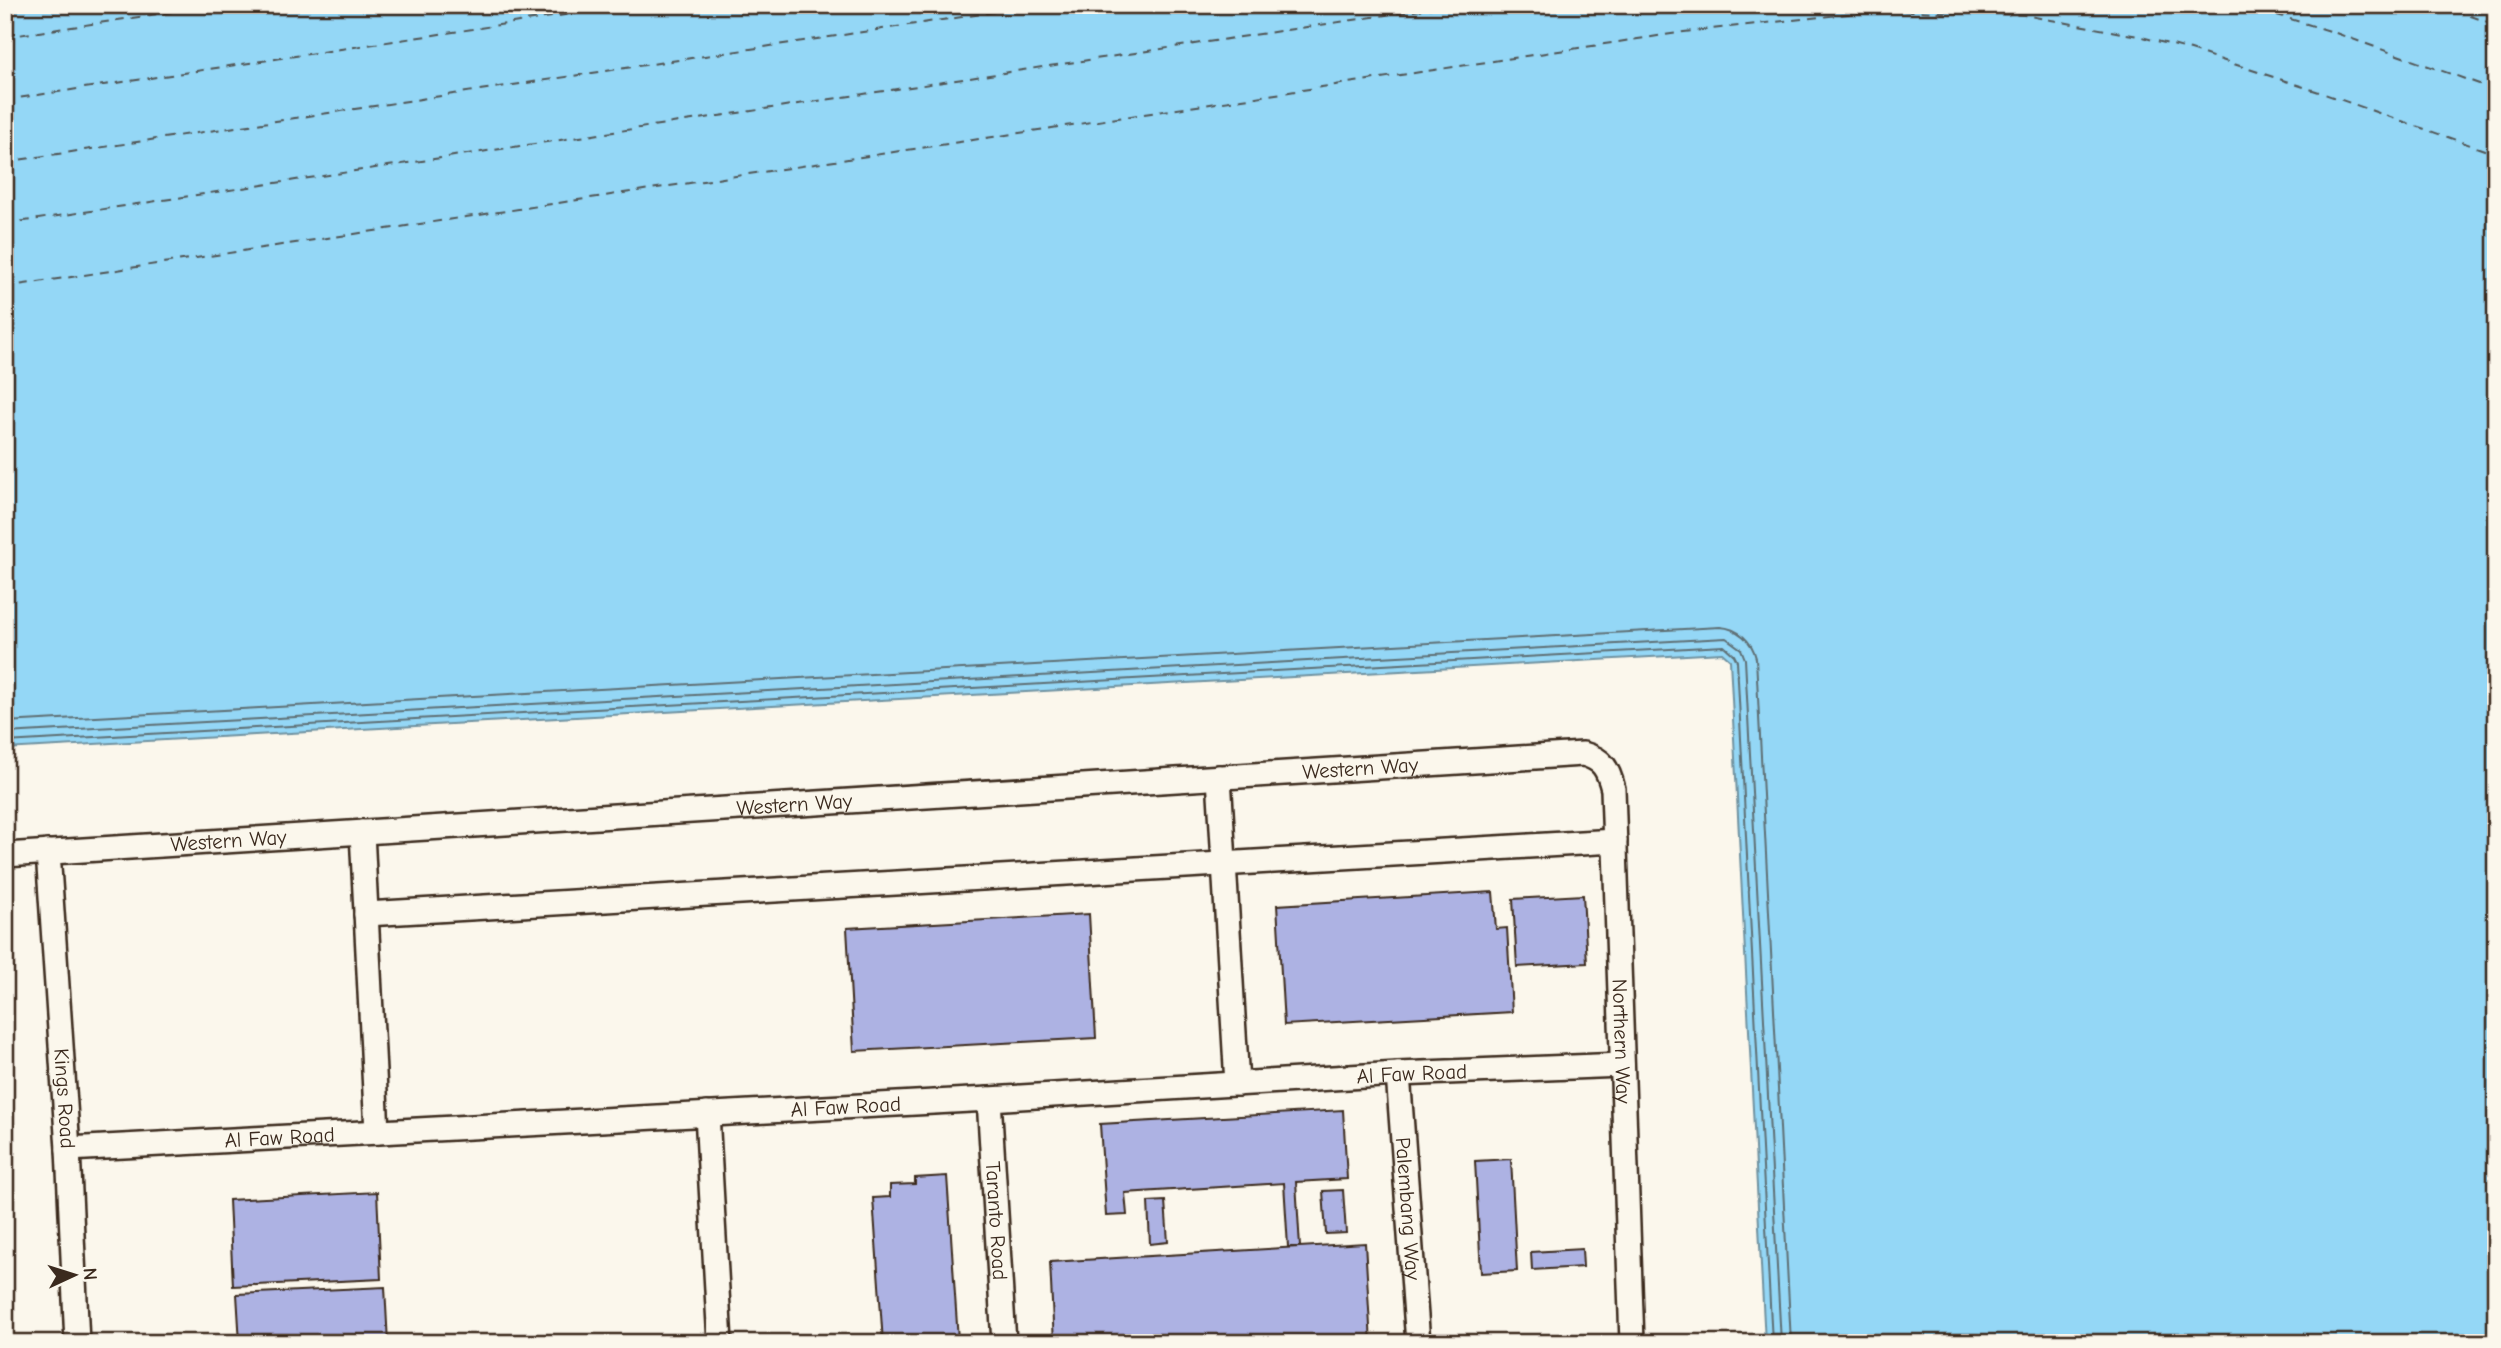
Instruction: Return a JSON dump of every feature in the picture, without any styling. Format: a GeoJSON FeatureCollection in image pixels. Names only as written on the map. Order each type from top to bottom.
{"type":"FeatureCollection","features":[{"type":"Feature","properties":{"kind":"lane","name":"Western Way"},"geometry":{"type":"LineString","coordinates":[[5,855],[1583,754]]}},
{"type":"Feature","properties":{"kind":"lane","name":"Northern Way"},"geometry":{"type":"LineString","coordinates":[[1583,754],[1600,760],[1608,770],[1613,789],[1632,1343]]}},
{"type":"Feature","properties":{"kind":"lane"},"geometry":{"type":"LineString","coordinates":[[1219,777],[1237,1084]]}},
{"type":"Feature","properties":{"kind":"lane"},"geometry":{"type":"LineString","coordinates":[[362,832],[377,1132]]}},
{"type":"Feature","properties":{"kind":"lane"},"geometry":{"type":"LineString","coordinates":[[366,914],[1615,841]]}},
{"type":"Feature","properties":{"kind":"lane","name":"Kings Road"},"geometry":{"type":"LineString","coordinates":[[48,852],[68,1149],[77,1343]]}},
{"type":"Feature","properties":{"kind":"lane","name":"Al Faw Road"},"geometry":{"type":"LineString","coordinates":[[68,1149],[1398,1074],[1622,1065]]}},
{"type":"Feature","properties":{"kind":"lane","name":"Palembang Way"},"geometry":{"type":"LineString","coordinates":[[1398,1074],[1418,1343]]}},
{"type":"Feature","properties":{"kind":"lane","name":"Taranto Road"},"geometry":{"type":"LineString","coordinates":[[989,1099],[1004,1343]]}},
{"type":"Feature","properties":{"kind":"lane"},"geometry":{"type":"LineString","coordinates":[[707,1114],[720,1343]]}},
{"type":"Feature","properties":{"kind":"water"},"geometry":{"type":"Polygon","coordinates":[[[5,5],[2496,5],[2496,1343],[1765,1343],[1730,660],[1722,653],[5,749],[5,5]]]}},
{"type":"Feature","properties":{"kind":"building"},"geometry":{"type":"Polygon","coordinates":[[[1493,892],[1496,929],[1507,928],[1512,1012],[1284,1025],[1277,905],[1493,892]]]}},
{"type":"Feature","properties":{"kind":"building"},"geometry":{"type":"Polygon","coordinates":[[[1583,895],[1587,963],[1517,967],[1513,899],[1583,895]]]}},
{"type":"Feature","properties":{"kind":"building"},"geometry":{"type":"Polygon","coordinates":[[[1089,914],[1096,1038],[854,1051],[847,928],[1089,914]]]}},
{"type":"Feature","properties":{"kind":"building"},"geometry":{"type":"Polygon","coordinates":[[[1343,1110],[1347,1179],[1296,1182],[1300,1247],[1288,1247],[1284,1183],[1125,1193],[1127,1215],[1106,1216],[1100,1124],[1343,1110]]]}},
{"type":"Feature","properties":{"kind":"building"},"geometry":{"type":"Polygon","coordinates":[[[1511,1159],[1517,1271],[1481,1273],[1475,1161],[1511,1159]]]}},
{"type":"Feature","properties":{"kind":"building"},"geometry":{"type":"Polygon","coordinates":[[[947,1176],[958,1340],[883,1343],[873,1198],[890,1197],[890,1185],[915,1184],[915,1178],[947,1176]]]}},
{"type":"Feature","properties":{"kind":"building"},"geometry":{"type":"Polygon","coordinates":[[[1343,1190],[1346,1233],[1326,1234],[1323,1191],[1343,1190]]]}},
{"type":"Feature","properties":{"kind":"building"},"geometry":{"type":"Polygon","coordinates":[[[377,1192],[381,1279],[233,1286],[229,1200],[377,1192]]]}},
{"type":"Feature","properties":{"kind":"building"},"geometry":{"type":"Polygon","coordinates":[[[1165,1201],[1168,1242],[1150,1244],[1148,1202],[1165,1201]]]}},
{"type":"Feature","properties":{"kind":"building"},"geometry":{"type":"Polygon","coordinates":[[[1365,1243],[1371,1343],[1054,1343],[1050,1262],[1365,1243]]]}},
{"type":"Feature","properties":{"kind":"building"},"geometry":{"type":"Polygon","coordinates":[[[1582,1249],[1583,1267],[1532,1270],[1531,1252],[1582,1249]]]}},
{"type":"Feature","properties":{"kind":"building"},"geometry":{"type":"Polygon","coordinates":[[[385,1287],[388,1343],[240,1343],[237,1294],[385,1287]]]}},
{"type":"Feature","properties":{"kind":"ferry route"},"geometry":{"type":"LineString","coordinates":[[5,37],[218,5]]}},
{"type":"Feature","properties":{"kind":"ferry route"},"geometry":{"type":"LineString","coordinates":[[5,100],[631,5]]}},
{"type":"Feature","properties":{"kind":"ferry route"},"geometry":{"type":"LineString","coordinates":[[5,162],[1041,5]]}},
{"type":"Feature","properties":{"kind":"ferry route"},"geometry":{"type":"LineString","coordinates":[[5,224],[1452,5]]}},
{"type":"Feature","properties":{"kind":"ferry route"},"geometry":{"type":"LineString","coordinates":[[2244,5],[2330,31],[2496,90]]}},
{"type":"Feature","properties":{"kind":"ferry route"},"geometry":{"type":"LineString","coordinates":[[2440,5],[2496,25]]}},
{"type":"Feature","properties":{"kind":"ferry route"},"geometry":{"type":"LineString","coordinates":[[5,287],[1684,32],[1883,10],[2024,15],[2138,36],[2191,50],[2316,91],[2496,154]]}}]}
